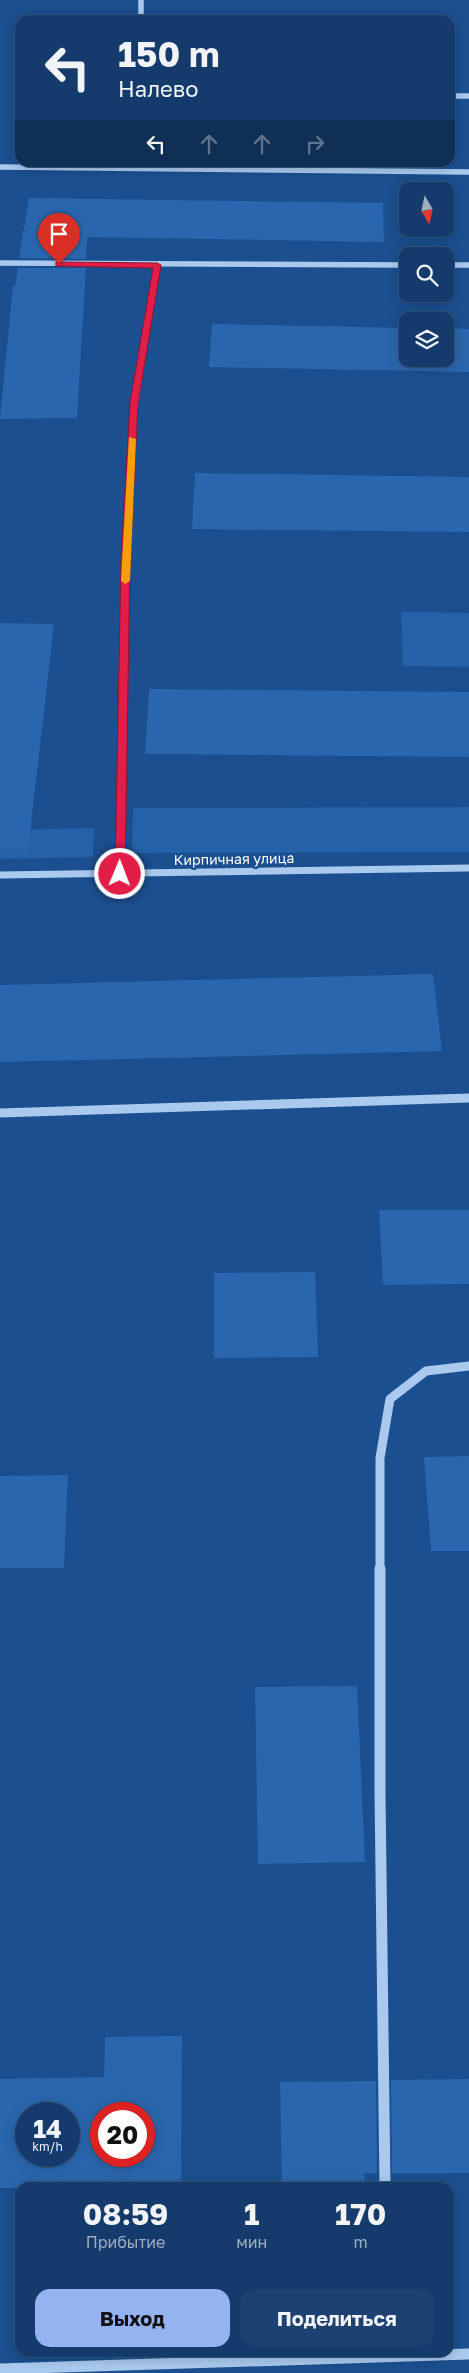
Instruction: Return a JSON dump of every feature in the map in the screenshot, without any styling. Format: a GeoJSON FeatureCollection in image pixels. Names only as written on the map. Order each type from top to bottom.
{"type":"FeatureCollection","features":[{"type":"Feature","properties":{"kind":"street"},"geometry":{"type":"LineString","coordinates":[[140,15],[142,0]]}},
{"type":"Feature","properties":{"kind":"street"},"geometry":{"type":"LineString","coordinates":[[455,96],[469,96]]}},
{"type":"Feature","properties":{"kind":"street"},"geometry":{"type":"LineString","coordinates":[[0,167],[469,172]]}},
{"type":"Feature","properties":{"kind":"street"},"geometry":{"type":"LineString","coordinates":[[367,167],[367,171]]}},
{"type":"Feature","properties":{"kind":"street"},"geometry":{"type":"LineString","coordinates":[[0,263],[399,265]]}},
{"type":"Feature","properties":{"kind":"street"},"geometry":{"type":"LineString","coordinates":[[120,874],[126,561],[134,403],[157,265]]}},
{"type":"Feature","properties":{"kind":"street","name":"Кирпичная улица"},"geometry":{"type":"LineString","coordinates":[[0,875],[469,868]]}},
{"type":"Feature","properties":{"kind":"street"},"geometry":{"type":"LineString","coordinates":[[0,1113],[469,1098]]}},
{"type":"Feature","properties":{"kind":"street"},"geometry":{"type":"LineString","coordinates":[[454,2354],[469,2354]]}},
{"type":"Feature","properties":{"kind":"street"},"geometry":{"type":"LineString","coordinates":[[0,2369],[310,2357]]}},
{"type":"Feature","properties":{"kind":"lane"},"geometry":{"type":"LineString","coordinates":[[454,265],[469,265]]}},
{"type":"Feature","properties":{"kind":"lane"},"geometry":{"type":"LineString","coordinates":[[385,2182],[380,1792],[380,1458],[390,1399],[426,1371],[469,1366]]}},
{"type":"Feature","properties":{"kind":"shaded area"},"geometry":{"type":"Polygon","coordinates":[[[401,612],[469,613],[469,667],[403,666],[401,612]]]}},
{"type":"Feature","properties":{"kind":"shaded area"},"geometry":{"type":"Polygon","coordinates":[[[469,807],[469,852],[132,853],[133,808],[469,807]]]}},
{"type":"Feature","properties":{"kind":"shaded area"},"geometry":{"type":"Polygon","coordinates":[[[94,828],[93,857],[0,859],[0,830],[94,828]]]}},
{"type":"Feature","properties":{"kind":"building"},"geometry":{"type":"Polygon","coordinates":[[[29,198],[383,203],[384,242],[87,237],[86,259],[19,258],[29,198]]]}},
{"type":"Feature","properties":{"kind":"building"},"geometry":{"type":"Polygon","coordinates":[[[18,268],[86,268],[77,418],[0,419],[13,286],[15,286],[18,268]]]}},
{"type":"Feature","properties":{"kind":"building"},"geometry":{"type":"Polygon","coordinates":[[[212,324],[399,328],[399,367],[454,367],[454,328],[469,329],[469,372],[209,367],[212,324]]]}},
{"type":"Feature","properties":{"kind":"building"},"geometry":{"type":"Polygon","coordinates":[[[195,473],[469,477],[469,532],[192,529],[195,473]]]}},
{"type":"Feature","properties":{"kind":"building"},"geometry":{"type":"Polygon","coordinates":[[[0,623],[54,624],[28,850],[0,848],[0,623]]]}},
{"type":"Feature","properties":{"kind":"building"},"geometry":{"type":"Polygon","coordinates":[[[149,689],[469,692],[469,757],[145,754],[149,689]]]}},
{"type":"Feature","properties":{"kind":"building"},"geometry":{"type":"Polygon","coordinates":[[[433,974],[442,1051],[0,1062],[0,985],[433,974]]]}},
{"type":"Feature","properties":{"kind":"building"},"geometry":{"type":"Polygon","coordinates":[[[379,1210],[469,1210],[469,1284],[383,1285],[379,1210]]]}},
{"type":"Feature","properties":{"kind":"building"},"geometry":{"type":"Polygon","coordinates":[[[315,1272],[318,1357],[214,1358],[214,1273],[315,1272]]]}},
{"type":"Feature","properties":{"kind":"building"},"geometry":{"type":"Polygon","coordinates":[[[469,1456],[469,1551],[431,1551],[424,1457],[469,1456]]]}},
{"type":"Feature","properties":{"kind":"building"},"geometry":{"type":"Polygon","coordinates":[[[68,1475],[64,1568],[0,1568],[0,1476],[68,1475]]]}},
{"type":"Feature","properties":{"kind":"building"},"geometry":{"type":"Polygon","coordinates":[[[357,1686],[365,1862],[258,1864],[255,1687],[357,1686]]]}},
{"type":"Feature","properties":{"kind":"building"},"geometry":{"type":"Polygon","coordinates":[[[182,2036],[181,2182],[15,2182],[15,2188],[0,2188],[0,2079],[104,2077],[105,2037],[182,2036]]]}},
{"type":"Feature","properties":{"kind":"building"},"geometry":{"type":"Polygon","coordinates":[[[469,2079],[469,2173],[392,2173],[391,2080],[469,2079]]]}},
{"type":"Feature","properties":{"kind":"building"},"geometry":{"type":"Polygon","coordinates":[[[376,2081],[377,2173],[364,2173],[365,2182],[282,2182],[280,2082],[376,2081]]]}},
{"type":"Feature","properties":{"kind":"slow traffic"},"geometry":{"type":"LineString","coordinates":[[125,581],[132,439]]}},
{"type":"Feature","properties":{"kind":"route"},"geometry":{"type":"LineString","coordinates":[[59,264],[157,265],[134,403],[126,561],[120,874]]}}]}
